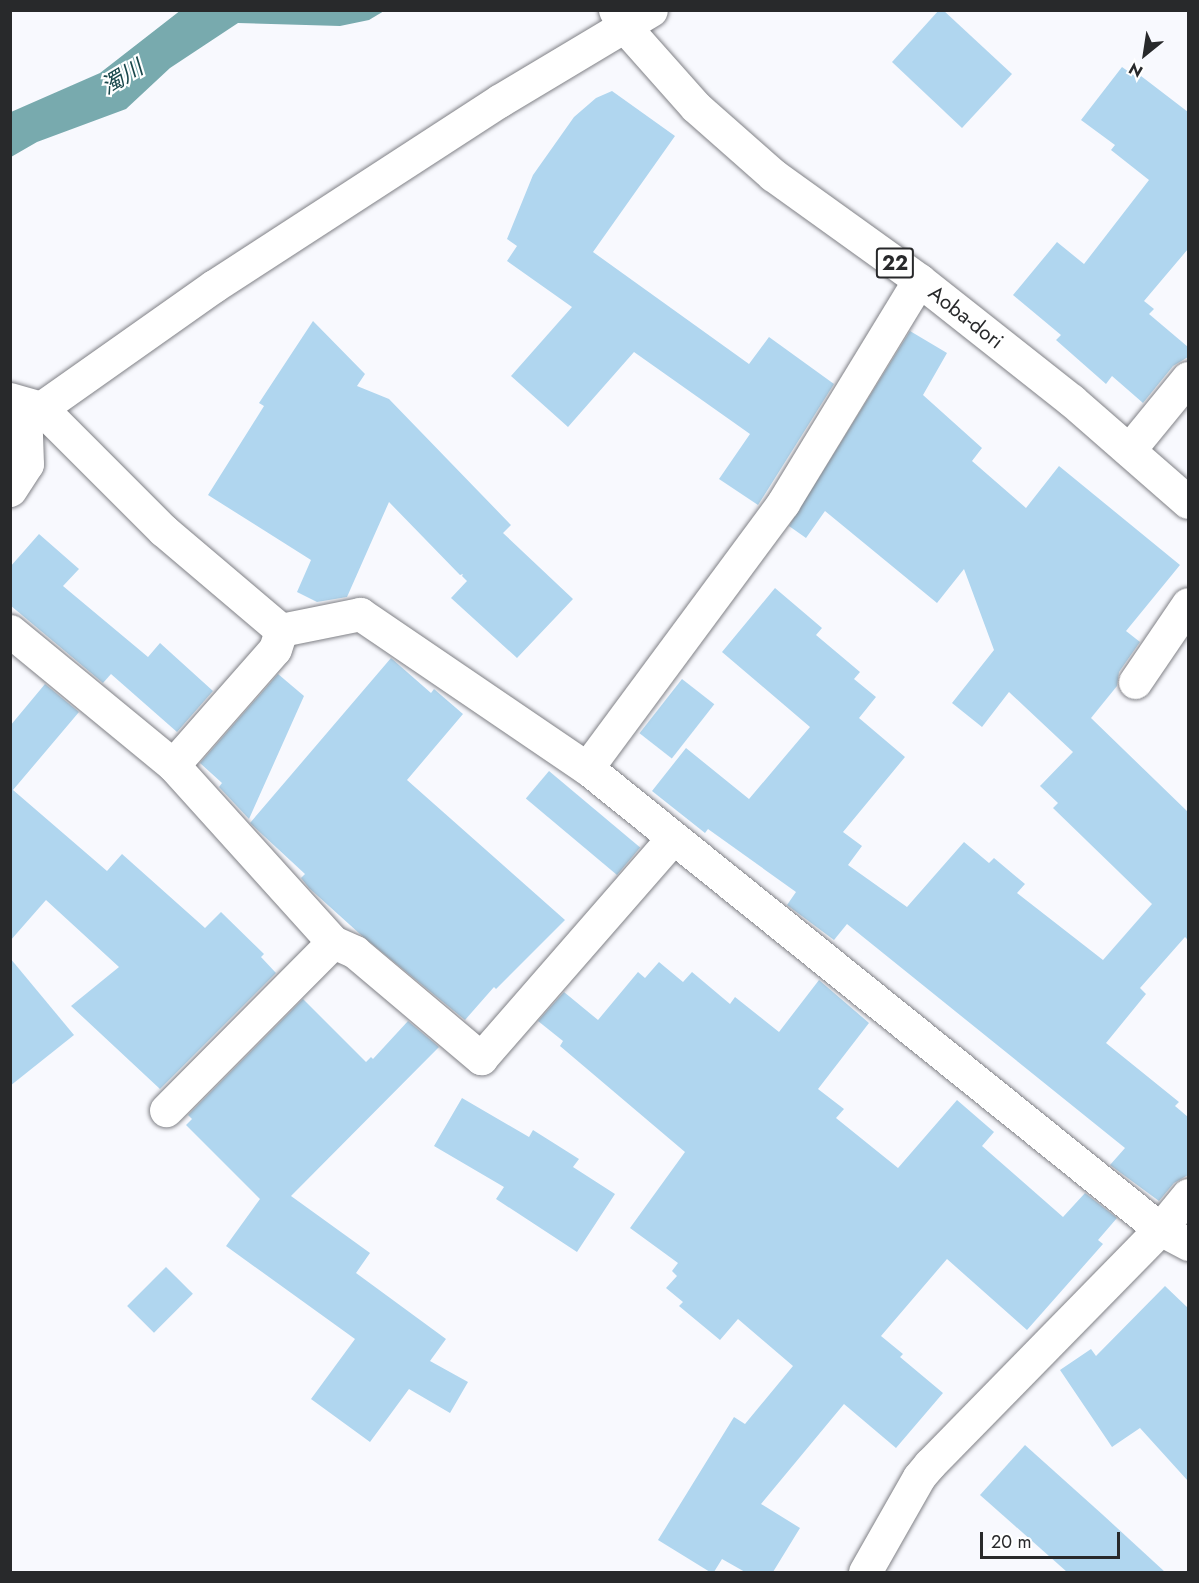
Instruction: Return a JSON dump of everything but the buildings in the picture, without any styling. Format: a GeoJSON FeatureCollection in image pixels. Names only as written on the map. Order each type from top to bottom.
{"type":"FeatureCollection","features":[{"type":"Feature","properties":{"kind":"street","name":"Aoba-dori"},"geometry":{"type":"LineString","coordinates":[[630,16],[696,107],[773,175],[919,280],[1071,400],[1188,502]]}},
{"type":"Feature","properties":{"kind":"street"},"geometry":{"type":"LineString","coordinates":[[22,419],[214,286],[630,16]]}},
{"type":"Feature","properties":{"kind":"street"},"geometry":{"type":"LineString","coordinates":[[587,768],[783,503],[919,280]]}},
{"type":"Feature","properties":{"kind":"street"},"geometry":{"type":"LineString","coordinates":[[1129,450],[1188,378]]}},
{"type":"Feature","properties":{"kind":"street"},"geometry":{"type":"LineString","coordinates":[[10,490],[27,464],[22,419]]}},
{"type":"Feature","properties":{"kind":"street"},"geometry":{"type":"LineString","coordinates":[[22,419],[163,530],[281,630]]}},
{"type":"Feature","properties":{"kind":"street"},"geometry":{"type":"LineString","coordinates":[[1135,682],[1188,604]]}},
{"type":"Feature","properties":{"kind":"street"},"geometry":{"type":"LineString","coordinates":[[281,630],[360,614],[587,768],[1160,1228],[1188,1244]]}},
{"type":"Feature","properties":{"kind":"street"},"geometry":{"type":"LineString","coordinates":[[173,765],[275,649],[281,630]]}},
{"type":"Feature","properties":{"kind":"street"},"geometry":{"type":"LineString","coordinates":[[10,631],[173,765],[333,942],[355,952],[481,1058],[673,838]]}},
{"type":"Feature","properties":{"kind":"street"},"geometry":{"type":"LineString","coordinates":[[166,1110],[333,942]]}},
{"type":"Feature","properties":{"kind":"street"},"geometry":{"type":"LineString","coordinates":[[865,1572],[919,1478],[930,1464],[1160,1228],[1188,1195]]}},
{"type":"Feature","properties":{"kind":"water","name":"濁川"},"geometry":{"type":"Polygon","coordinates":[[[181,10],[384,11],[369,20],[340,26],[238,23],[170,68],[126,109],[37,142],[11,157],[11,112],[100,73],[181,10]]]}}]}
